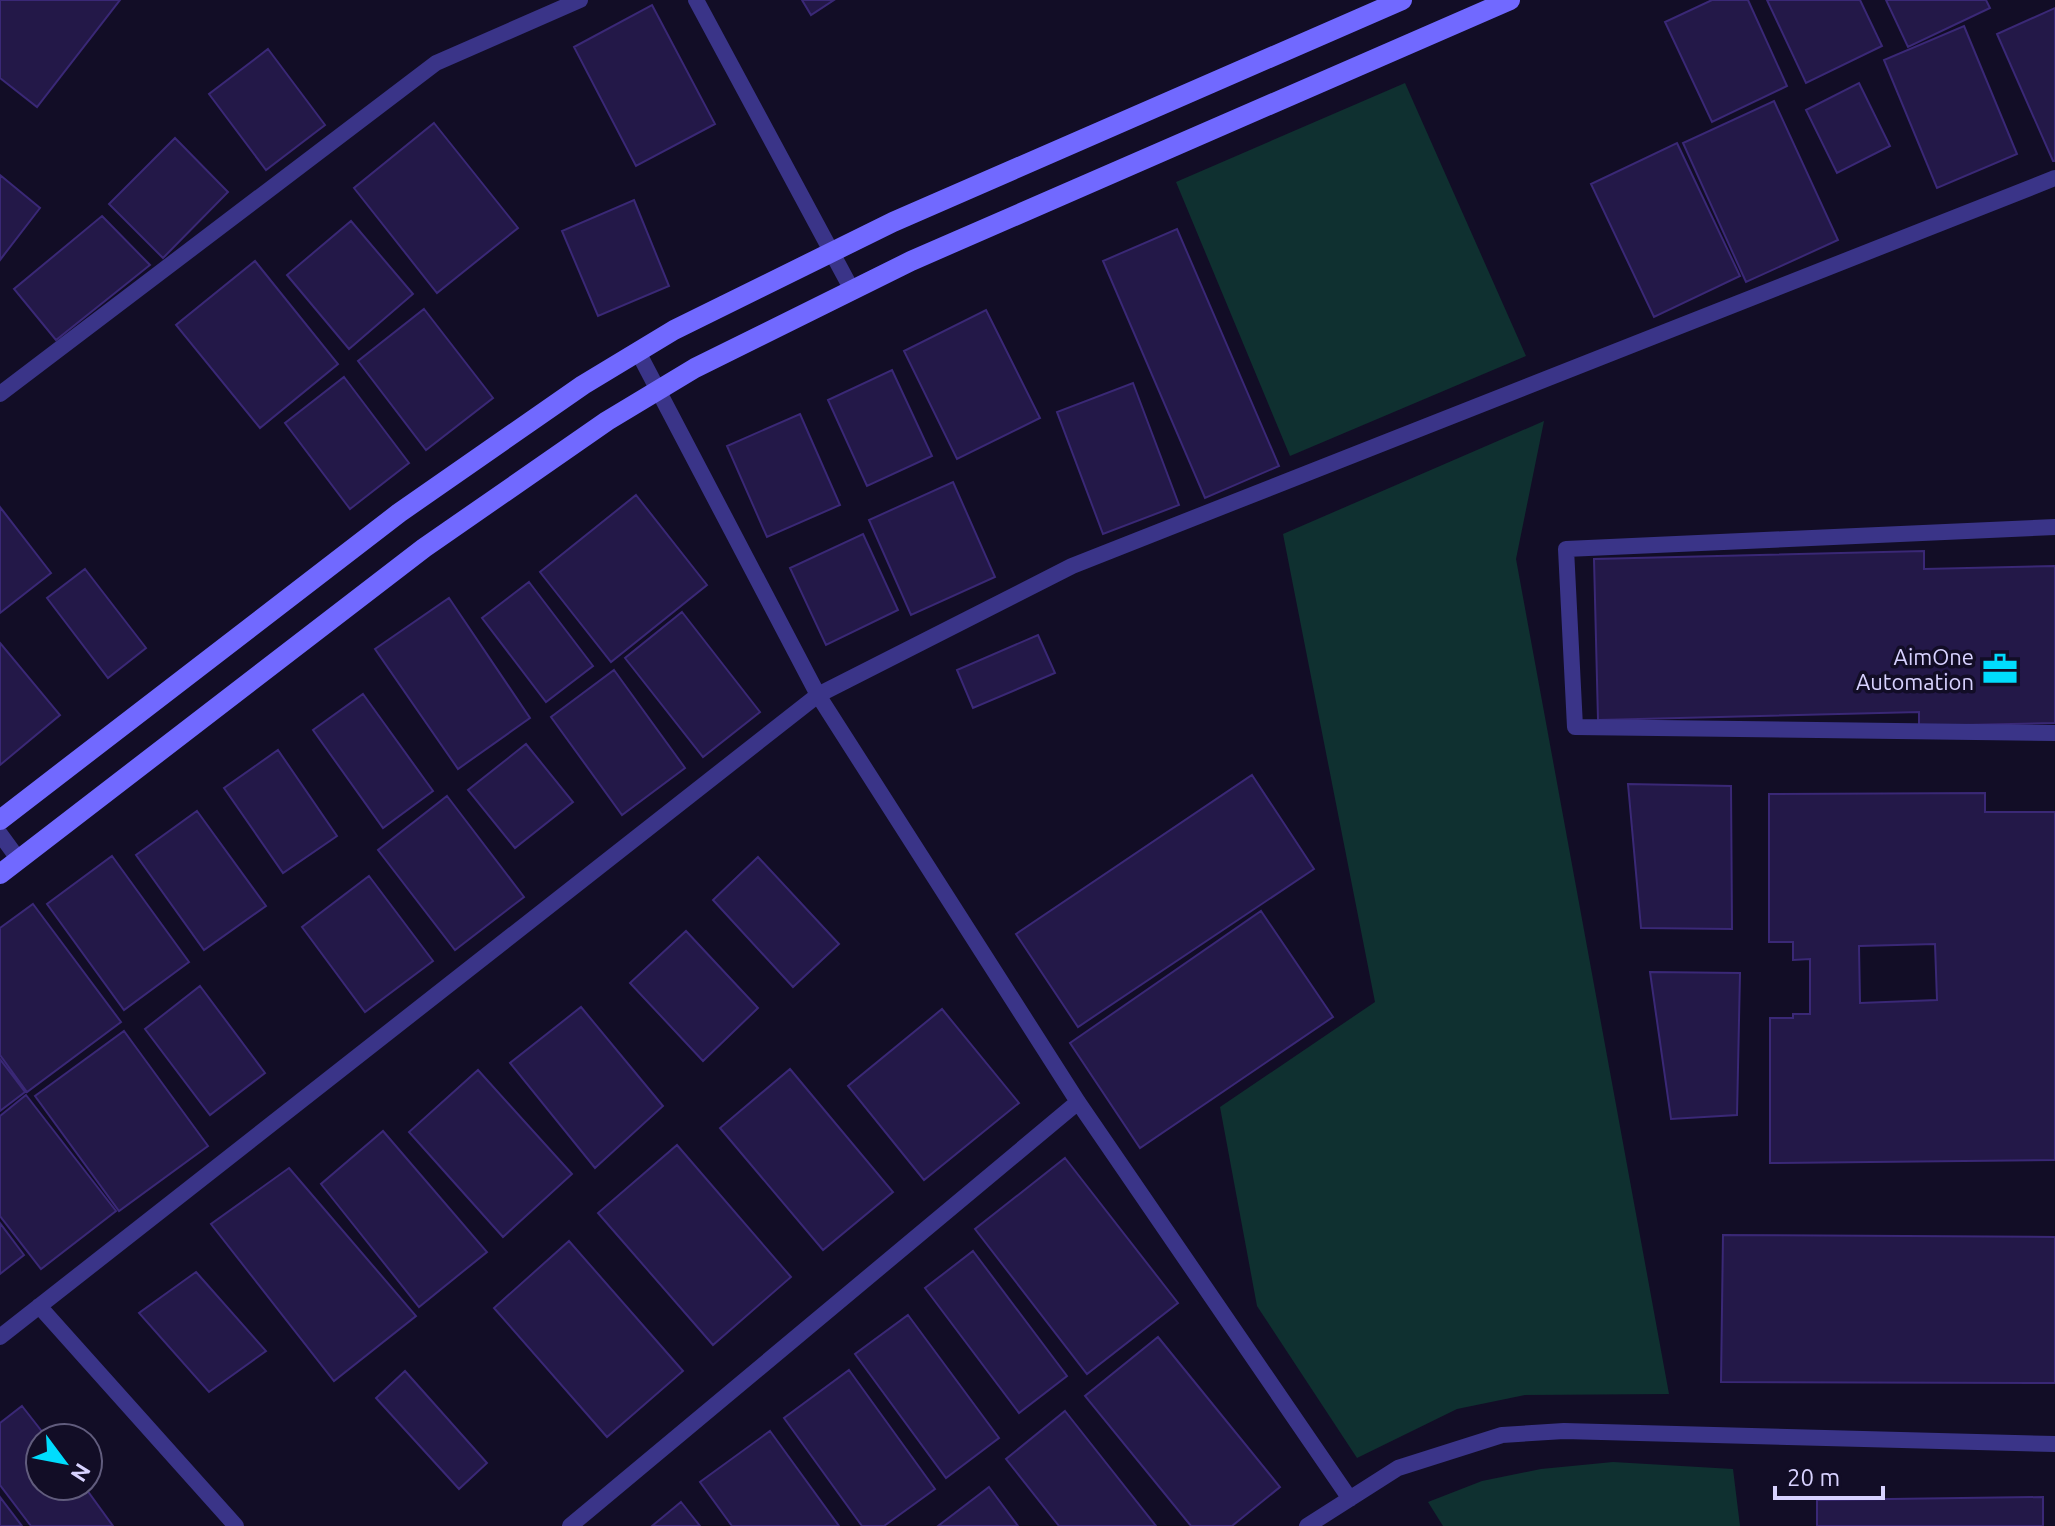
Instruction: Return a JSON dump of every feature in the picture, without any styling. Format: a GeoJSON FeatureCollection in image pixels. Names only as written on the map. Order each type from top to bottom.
{"type":"FeatureCollection","features":[{"type":"Feature","properties":{"kind":"main road"},"geometry":{"type":"LineString","coordinates":[[0,820],[399,513],[583,385],[674,330],[893,222],[1402,0]]}},
{"type":"Feature","properties":{"kind":"main road"},"geometry":{"type":"LineString","coordinates":[[0,874],[424,548],[607,421],[695,368],[911,261],[1510,0]]}},
{"type":"Feature","properties":{"kind":"lane"},"geometry":{"type":"LineString","coordinates":[[0,394],[436,63],[580,0]]}},
{"type":"Feature","properties":{"kind":"lane"},"geometry":{"type":"LineString","coordinates":[[696,0],[852,290]]}},
{"type":"Feature","properties":{"kind":"lane"},"geometry":{"type":"LineString","coordinates":[[0,1337],[818,695],[1072,566],[2055,178]]}},
{"type":"Feature","properties":{"kind":"lane"},"geometry":{"type":"LineString","coordinates":[[638,352],[818,695],[1078,1102],[1350,1499]]}},
{"type":"Feature","properties":{"kind":"lane"},"geometry":{"type":"LineString","coordinates":[[2055,527],[1566,549],[1575,727],[2055,733]]}},
{"type":"Feature","properties":{"kind":"lane"},"geometry":{"type":"LineString","coordinates":[[0,834],[19,860]]}},
{"type":"Feature","properties":{"kind":"lane"},"geometry":{"type":"LineString","coordinates":[[570,1526],[1078,1102]]}},
{"type":"Feature","properties":{"kind":"lane"},"geometry":{"type":"LineString","coordinates":[[39,1306],[236,1526]]}},
{"type":"Feature","properties":{"kind":"lane"},"geometry":{"type":"LineString","coordinates":[[1307,1526],[1398,1468],[1502,1435],[1564,1431],[2055,1444]]}},
{"type":"Feature","properties":{"kind":"green space"},"geometry":{"type":"Polygon","coordinates":[[[1405,83],[1526,356],[1290,456],[1176,182],[1405,83]]]}},
{"type":"Feature","properties":{"kind":"green space"},"geometry":{"type":"Polygon","coordinates":[[[1544,421],[1516,559],[1669,1394],[1525,1395],[1457,1409],[1357,1458],[1257,1306],[1220,1107],[1375,1002],[1283,534],[1544,421]]]}},
{"type":"Feature","properties":{"kind":"green space"},"geometry":{"type":"Polygon","coordinates":[[[1613,1462],[1733,1469],[1740,1526],[1443,1526],[1428,1502],[1482,1481],[1541,1469],[1613,1462]]]}},
{"type":"Feature","properties":{"kind":"building"},"geometry":{"type":"Polygon","coordinates":[[[0,0],[120,0],[37,107],[0,78],[0,0]]]}},
{"type":"Feature","properties":{"kind":"building"},"geometry":{"type":"Polygon","coordinates":[[[802,0],[834,0],[811,15],[802,0]]]}},
{"type":"Feature","properties":{"kind":"building"},"geometry":{"type":"Polygon","coordinates":[[[1712,0],[1748,0],[1787,86],[1712,122],[1665,22],[1712,0]]]}},
{"type":"Feature","properties":{"kind":"building"},"geometry":{"type":"Polygon","coordinates":[[[1767,0],[1860,0],[1882,46],[1806,83],[1767,0]]]}},
{"type":"Feature","properties":{"kind":"building"},"geometry":{"type":"Polygon","coordinates":[[[1886,0],[1986,0],[1990,8],[1908,47],[1886,0]]]}},
{"type":"Feature","properties":{"kind":"building"},"geometry":{"type":"Polygon","coordinates":[[[652,5],[715,124],[636,166],[574,47],[652,5]]]}},
{"type":"Feature","properties":{"kind":"building"},"geometry":{"type":"Polygon","coordinates":[[[2055,8],[2055,161],[2053,161],[1997,34],[2055,8]]]}},
{"type":"Feature","properties":{"kind":"building"},"geometry":{"type":"Polygon","coordinates":[[[1964,26],[2017,154],[1937,188],[1884,60],[1964,26]]]}},
{"type":"Feature","properties":{"kind":"building"},"geometry":{"type":"Polygon","coordinates":[[[268,49],[325,125],[266,170],[209,94],[268,49]]]}},
{"type":"Feature","properties":{"kind":"building"},"geometry":{"type":"Polygon","coordinates":[[[1859,83],[1890,146],[1837,173],[1806,110],[1859,83]]]}},
{"type":"Feature","properties":{"kind":"building"},"geometry":{"type":"Polygon","coordinates":[[[1774,101],[1838,240],[1746,282],[1683,143],[1774,101]]]}},
{"type":"Feature","properties":{"kind":"building"},"geometry":{"type":"Polygon","coordinates":[[[434,123],[518,228],[437,293],[354,188],[434,123]]]}},
{"type":"Feature","properties":{"kind":"building"},"geometry":{"type":"Polygon","coordinates":[[[175,138],[228,192],[163,258],[109,204],[175,138]]]}},
{"type":"Feature","properties":{"kind":"building"},"geometry":{"type":"Polygon","coordinates":[[[1677,143],[1740,276],[1654,317],[1591,184],[1677,143]]]}},
{"type":"Feature","properties":{"kind":"building"},"geometry":{"type":"Polygon","coordinates":[[[0,175],[40,208],[0,260],[0,175]]]}},
{"type":"Feature","properties":{"kind":"building"},"geometry":{"type":"Polygon","coordinates":[[[634,200],[669,286],[598,316],[562,231],[634,200]]]}},
{"type":"Feature","properties":{"kind":"building"},"geometry":{"type":"Polygon","coordinates":[[[102,216],[150,265],[56,340],[14,289],[102,216]]]}},
{"type":"Feature","properties":{"kind":"building"},"geometry":{"type":"Polygon","coordinates":[[[351,221],[413,294],[349,349],[287,275],[351,221]]]}},
{"type":"Feature","properties":{"kind":"building"},"geometry":{"type":"Polygon","coordinates":[[[1177,229],[1279,466],[1205,498],[1103,261],[1177,229]]]}},
{"type":"Feature","properties":{"kind":"building"},"geometry":{"type":"Polygon","coordinates":[[[255,261],[338,364],[260,428],[176,325],[255,261]]]}},
{"type":"Feature","properties":{"kind":"building"},"geometry":{"type":"Polygon","coordinates":[[[424,309],[493,398],[426,450],[358,361],[424,309]]]}},
{"type":"Feature","properties":{"kind":"building"},"geometry":{"type":"Polygon","coordinates":[[[986,310],[1040,418],[957,459],[904,351],[986,310]]]}},
{"type":"Feature","properties":{"kind":"building"},"geometry":{"type":"Polygon","coordinates":[[[892,370],[932,456],[867,486],[828,400],[892,370]]]}},
{"type":"Feature","properties":{"kind":"building"},"geometry":{"type":"Polygon","coordinates":[[[344,377],[409,463],[350,509],[285,423],[344,377]]]}},
{"type":"Feature","properties":{"kind":"building"},"geometry":{"type":"Polygon","coordinates":[[[1133,383],[1179,505],[1103,534],[1057,412],[1133,383]]]}},
{"type":"Feature","properties":{"kind":"building"},"geometry":{"type":"Polygon","coordinates":[[[800,414],[840,505],[767,537],[727,446],[800,414]]]}},
{"type":"Feature","properties":{"kind":"building"},"geometry":{"type":"Polygon","coordinates":[[[953,482],[995,577],[911,615],[869,520],[953,482]]]}},
{"type":"Feature","properties":{"kind":"building"},"geometry":{"type":"Polygon","coordinates":[[[636,495],[707,585],[611,662],[540,572],[636,495]]]}},
{"type":"Feature","properties":{"kind":"building"},"geometry":{"type":"Polygon","coordinates":[[[0,507],[51,573],[0,613],[0,507]]]}},
{"type":"Feature","properties":{"kind":"building"},"geometry":{"type":"Polygon","coordinates":[[[863,534],[898,610],[826,645],[790,568],[863,534]]]}},
{"type":"Feature","properties":{"kind":"building"},"geometry":{"type":"Polygon","coordinates":[[[1924,551],[1924,569],[2055,566],[2055,723],[1919,726],[1919,712],[1598,720],[1594,559],[1924,551]]]}},
{"type":"Feature","properties":{"kind":"building"},"geometry":{"type":"Polygon","coordinates":[[[85,569],[146,648],[108,678],[47,598],[85,569]]]}},
{"type":"Feature","properties":{"kind":"building"},"geometry":{"type":"Polygon","coordinates":[[[529,582],[593,666],[546,702],[482,618],[529,582]]]}},
{"type":"Feature","properties":{"kind":"building"},"geometry":{"type":"Polygon","coordinates":[[[449,598],[530,718],[458,769],[375,649],[449,598]]]}},
{"type":"Feature","properties":{"kind":"building"},"geometry":{"type":"Polygon","coordinates":[[[682,612],[760,712],[703,757],[625,658],[682,612]]]}},
{"type":"Feature","properties":{"kind":"building"},"geometry":{"type":"Polygon","coordinates":[[[1038,635],[1055,673],[973,708],[957,670],[1038,635]]]}},
{"type":"Feature","properties":{"kind":"building"},"geometry":{"type":"Polygon","coordinates":[[[0,643],[60,715],[0,765],[0,643]]]}},
{"type":"Feature","properties":{"kind":"building"},"geometry":{"type":"Polygon","coordinates":[[[614,670],[685,768],[622,815],[551,717],[614,670]]]}},
{"type":"Feature","properties":{"kind":"building"},"geometry":{"type":"Polygon","coordinates":[[[363,694],[433,791],[383,828],[313,730],[363,694]]]}},
{"type":"Feature","properties":{"kind":"building"},"geometry":{"type":"Polygon","coordinates":[[[526,744],[573,802],[515,848],[468,790],[526,744]]]}},
{"type":"Feature","properties":{"kind":"building"},"geometry":{"type":"Polygon","coordinates":[[[278,750],[337,836],[283,873],[224,788],[278,750]]]}},
{"type":"Feature","properties":{"kind":"building"},"geometry":{"type":"Polygon","coordinates":[[[1252,775],[1314,869],[1078,1027],[1016,934],[1252,775]]]}},
{"type":"Feature","properties":{"kind":"building"},"geometry":{"type":"Polygon","coordinates":[[[1628,784],[1731,786],[1732,929],[1641,928],[1628,784]]]}},
{"type":"Feature","properties":{"kind":"building"},"geometry":{"type":"Polygon","coordinates":[[[1985,793],[1985,812],[2055,812],[2055,1160],[1770,1163],[1770,1018],[1810,1014],[1810,959],[1793,960],[1793,942],[1769,942],[1769,794],[1985,793]],[[1935,944],[1859,946],[1860,1003],[1937,1000],[1935,944]]]}},
{"type":"Feature","properties":{"kind":"building"},"geometry":{"type":"Polygon","coordinates":[[[447,796],[524,897],[455,950],[378,850],[447,796]]]}},
{"type":"Feature","properties":{"kind":"building"},"geometry":{"type":"Polygon","coordinates":[[[197,811],[266,906],[204,950],[136,855],[197,811]]]}},
{"type":"Feature","properties":{"kind":"building"},"geometry":{"type":"Polygon","coordinates":[[[112,856],[189,962],[124,1010],[47,904],[112,856]]]}},
{"type":"Feature","properties":{"kind":"building"},"geometry":{"type":"Polygon","coordinates":[[[758,857],[839,944],[793,987],[713,900],[758,857]]]}},
{"type":"Feature","properties":{"kind":"building"},"geometry":{"type":"Polygon","coordinates":[[[369,876],[433,961],[365,1012],[302,927],[369,876]]]}},
{"type":"Feature","properties":{"kind":"building"},"geometry":{"type":"Polygon","coordinates":[[[33,904],[121,1022],[27,1092],[0,1055],[0,928],[33,904]]]}},
{"type":"Feature","properties":{"kind":"building"},"geometry":{"type":"Polygon","coordinates":[[[1261,911],[1333,1017],[1140,1148],[1070,1043],[1261,911]]]}},
{"type":"Feature","properties":{"kind":"building"},"geometry":{"type":"Polygon","coordinates":[[[686,931],[758,1008],[703,1061],[630,983],[686,931]]]}},
{"type":"Feature","properties":{"kind":"building"},"geometry":{"type":"Polygon","coordinates":[[[1650,972],[1740,973],[1737,1115],[1671,1119],[1650,972]]]}},
{"type":"Feature","properties":{"kind":"building"},"geometry":{"type":"Polygon","coordinates":[[[200,986],[265,1073],[210,1115],[145,1029],[200,986]]]}},
{"type":"Feature","properties":{"kind":"building"},"geometry":{"type":"Polygon","coordinates":[[[581,1007],[663,1106],[595,1168],[510,1063],[581,1007]]]}},
{"type":"Feature","properties":{"kind":"building"},"geometry":{"type":"Polygon","coordinates":[[[942,1009],[1019,1103],[924,1180],[848,1086],[942,1009]]]}},
{"type":"Feature","properties":{"kind":"building"},"geometry":{"type":"Polygon","coordinates":[[[124,1031],[208,1146],[119,1211],[35,1096],[124,1031]]]}},
{"type":"Feature","properties":{"kind":"building"},"geometry":{"type":"Polygon","coordinates":[[[0,1059],[25,1092],[0,1111],[0,1059]]]}},
{"type":"Feature","properties":{"kind":"building"},"geometry":{"type":"Polygon","coordinates":[[[790,1069],[893,1192],[823,1250],[720,1128],[790,1069]]]}},
{"type":"Feature","properties":{"kind":"building"},"geometry":{"type":"Polygon","coordinates":[[[478,1070],[572,1174],[503,1237],[409,1132],[478,1070]]]}},
{"type":"Feature","properties":{"kind":"building"},"geometry":{"type":"Polygon","coordinates":[[[26,1095],[116,1211],[41,1269],[0,1216],[0,1116],[26,1095]]]}},
{"type":"Feature","properties":{"kind":"building"},"geometry":{"type":"Polygon","coordinates":[[[383,1131],[487,1252],[419,1307],[321,1184],[383,1131]]]}},
{"type":"Feature","properties":{"kind":"building"},"geometry":{"type":"Polygon","coordinates":[[[677,1145],[791,1277],[713,1345],[598,1213],[677,1145]]]}},
{"type":"Feature","properties":{"kind":"building"},"geometry":{"type":"Polygon","coordinates":[[[1065,1158],[1178,1303],[1087,1374],[975,1229],[1065,1158]]]}},
{"type":"Feature","properties":{"kind":"building"},"geometry":{"type":"Polygon","coordinates":[[[289,1168],[416,1316],[334,1381],[211,1224],[289,1168]]]}},
{"type":"Feature","properties":{"kind":"building"},"geometry":{"type":"Polygon","coordinates":[[[0,1223],[24,1255],[0,1274],[0,1223]]]}},
{"type":"Feature","properties":{"kind":"building"},"geometry":{"type":"Polygon","coordinates":[[[1723,1235],[2055,1237],[2055,1383],[1721,1382],[1723,1235]]]}},
{"type":"Feature","properties":{"kind":"building"},"geometry":{"type":"Polygon","coordinates":[[[569,1241],[683,1371],[607,1437],[494,1308],[569,1241]]]}},
{"type":"Feature","properties":{"kind":"building"},"geometry":{"type":"Polygon","coordinates":[[[973,1251],[1067,1376],[1019,1413],[925,1288],[973,1251]]]}},
{"type":"Feature","properties":{"kind":"building"},"geometry":{"type":"Polygon","coordinates":[[[196,1272],[266,1351],[209,1392],[139,1313],[196,1272]]]}},
{"type":"Feature","properties":{"kind":"building"},"geometry":{"type":"Polygon","coordinates":[[[908,1315],[999,1438],[946,1478],[855,1354],[908,1315]]]}},
{"type":"Feature","properties":{"kind":"building"},"geometry":{"type":"Polygon","coordinates":[[[1158,1337],[1280,1487],[1232,1526],[1191,1526],[1085,1396],[1158,1337]]]}},
{"type":"Feature","properties":{"kind":"building"},"geometry":{"type":"Polygon","coordinates":[[[849,1370],[935,1489],[884,1526],[862,1526],[784,1418],[849,1370]]]}},
{"type":"Feature","properties":{"kind":"building"},"geometry":{"type":"Polygon","coordinates":[[[405,1371],[487,1463],[459,1489],[376,1398],[405,1371]]]}},
{"type":"Feature","properties":{"kind":"building"},"geometry":{"type":"Polygon","coordinates":[[[22,1406],[34,1422],[24,1422],[24,1502],[96,1502],[113,1526],[31,1526],[0,1485],[0,1423],[22,1406]]]}},
{"type":"Feature","properties":{"kind":"building"},"geometry":{"type":"Polygon","coordinates":[[[1065,1411],[1156,1526],[1059,1526],[1006,1459],[1065,1411]]]}},
{"type":"Feature","properties":{"kind":"building"},"geometry":{"type":"Polygon","coordinates":[[[770,1431],[839,1526],[732,1526],[700,1482],[770,1431]]]}},
{"type":"Feature","properties":{"kind":"building"},"geometry":{"type":"Polygon","coordinates":[[[989,1487],[1018,1526],[938,1526],[989,1487]]]}},
{"type":"Feature","properties":{"kind":"building"},"geometry":{"type":"Polygon","coordinates":[[[0,1497],[22,1526],[0,1526],[0,1497]]]}},
{"type":"Feature","properties":{"kind":"building"},"geometry":{"type":"Polygon","coordinates":[[[2043,1497],[2043,1526],[1817,1526],[1817,1500],[2043,1497]]]}},
{"type":"Feature","properties":{"kind":"building"},"geometry":{"type":"Polygon","coordinates":[[[681,1502],[700,1526],[652,1526],[681,1502]]]}},
{"type":"Feature","properties":{"kind":"place","name":"AimOne Automation"},"geometry":{"type":"Point","coordinates":[2000,669]}}]}
